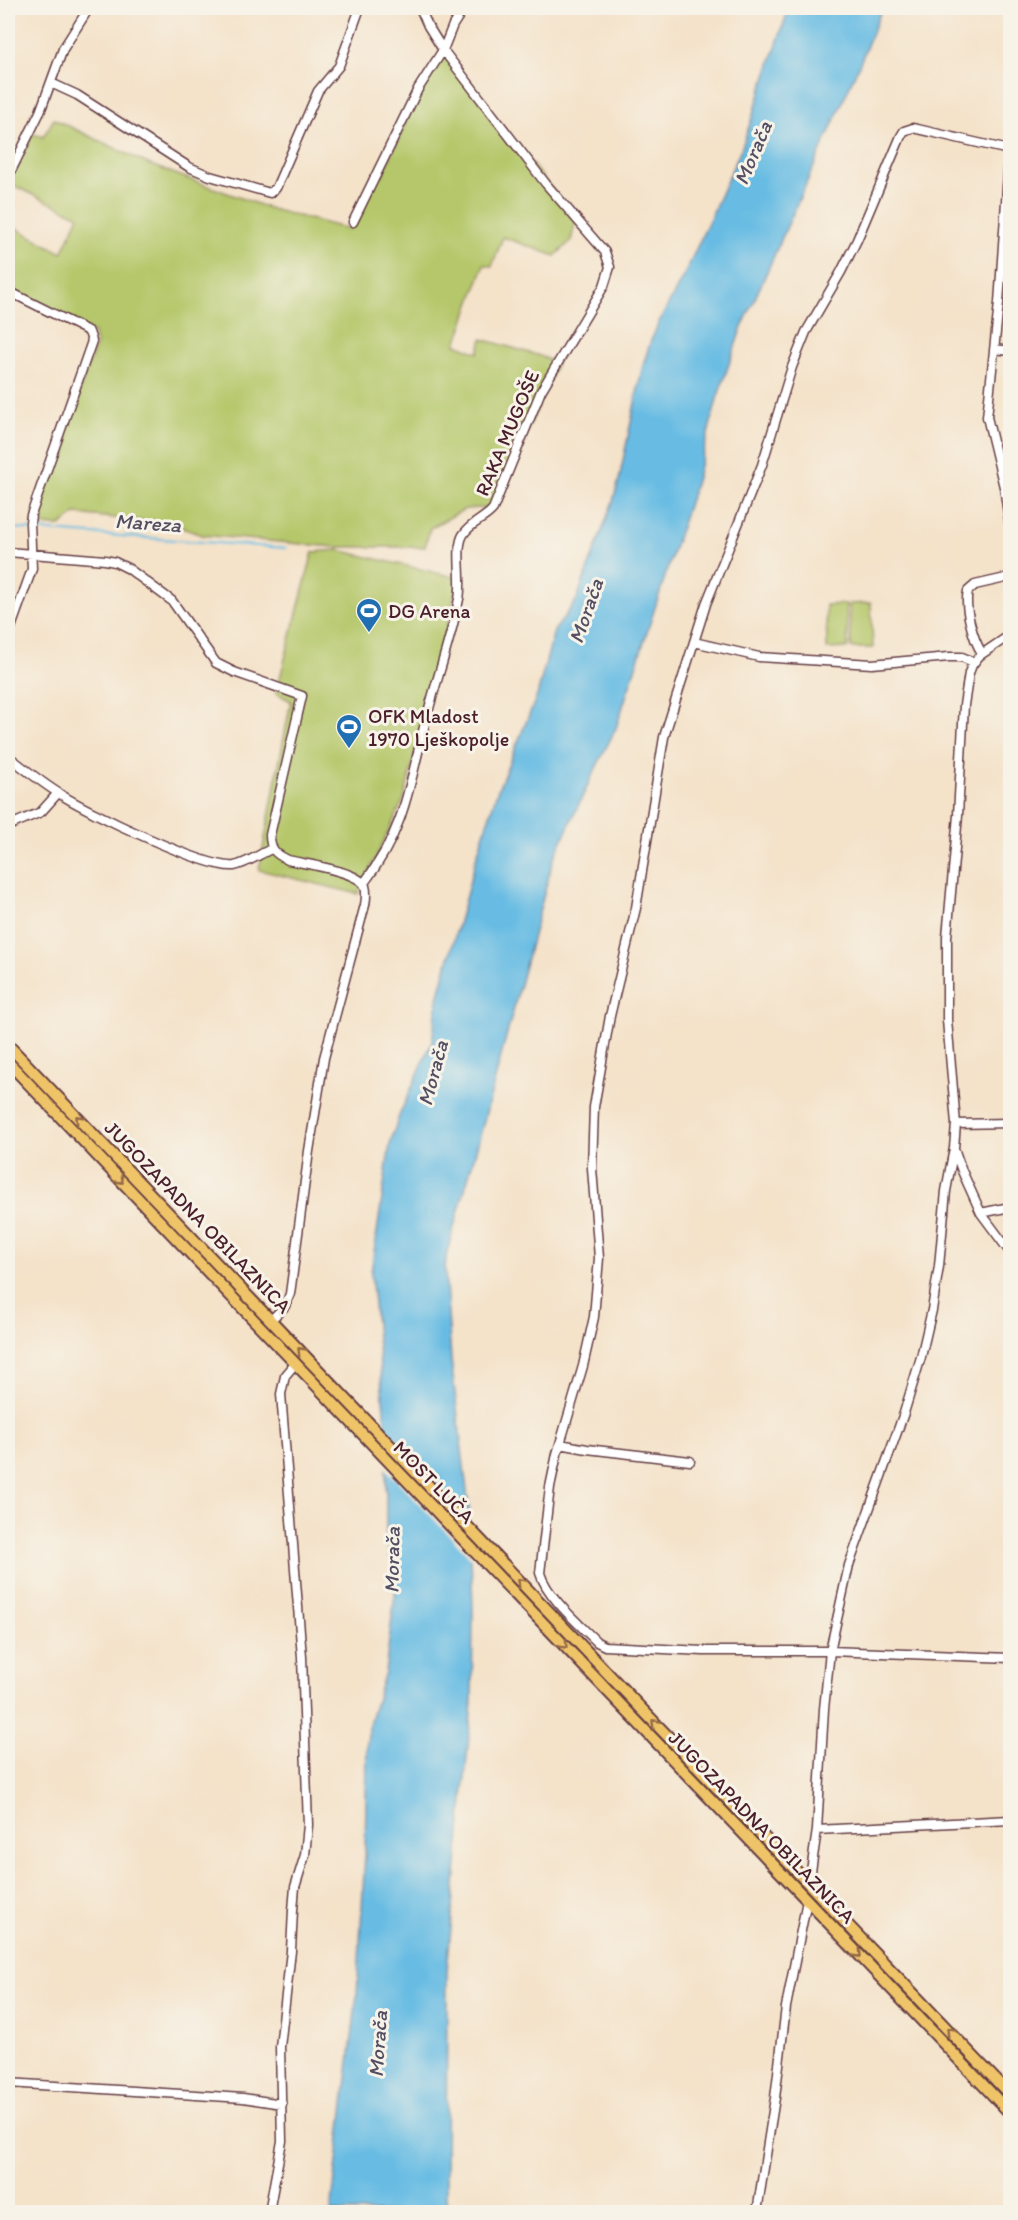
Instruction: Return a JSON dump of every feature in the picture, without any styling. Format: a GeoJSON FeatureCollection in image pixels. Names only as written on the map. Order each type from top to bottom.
{"type":"FeatureCollection","features":[{"type":"Feature","properties":{"kind":"main road","name":"JUGOZAPADNA OBILAZNICA"},"geometry":{"type":"LineString","coordinates":[[8,1045],[362,1415]]}},
{"type":"Feature","properties":{"kind":"main road","name":"JUGOZAPADNA OBILAZNICA"},"geometry":{"type":"LineString","coordinates":[[8,1062],[353,1424]]}},
{"type":"Feature","properties":{"kind":"main road","name":"MOST LUČA"},"geometry":{"type":"LineString","coordinates":[[362,1415],[497,1557]]}},
{"type":"Feature","properties":{"kind":"main road","name":"MOST LUČA"},"geometry":{"type":"LineString","coordinates":[[353,1424],[489,1566]]}},
{"type":"Feature","properties":{"kind":"main road","name":"JUGOZAPADNA OBILAZNICA"},"geometry":{"type":"LineString","coordinates":[[497,1557],[1011,2095]]}},
{"type":"Feature","properties":{"kind":"main road","name":"JUGOZAPADNA OBILAZNICA"},"geometry":{"type":"LineString","coordinates":[[489,1566],[1011,2113]]}},
{"type":"Feature","properties":{"kind":"street"},"geometry":{"type":"LineString","coordinates":[[8,177],[40,112],[63,49],[89,8]]}},
{"type":"Feature","properties":{"kind":"street"},"geometry":{"type":"LineString","coordinates":[[51,83],[77,95],[189,167],[210,176],[270,193],[276,188],[318,91],[339,66],[360,8]]}},
{"type":"Feature","properties":{"kind":"street","name":"RAKA MUGOŠE"},"geometry":{"type":"LineString","coordinates":[[364,883],[377,866],[407,803],[461,590],[459,547],[461,539],[471,526],[494,509],[544,384],[607,280],[610,267],[605,252],[546,184],[442,50],[420,8]]}},
{"type":"Feature","properties":{"kind":"street"},"geometry":{"type":"LineString","coordinates":[[353,222],[418,89],[464,8]]}},
{"type":"Feature","properties":{"kind":"street"},"geometry":{"type":"LineString","coordinates":[[1011,527],[987,417],[995,349],[1010,147],[913,128],[904,131],[901,136],[847,261],[806,332],[776,414],[762,465],[712,588],[664,737],[636,908],[610,1016],[596,1094],[591,1151],[599,1258],[594,1317],[550,1487],[540,1573],[542,1581],[550,1592],[597,1642],[605,1646],[703,1651],[830,1651],[1011,1658]]}},
{"type":"Feature","properties":{"kind":"street"},"geometry":{"type":"LineString","coordinates":[[8,291],[84,329],[89,332],[92,341],[30,523],[32,569],[8,636]]}},
{"type":"Feature","properties":{"kind":"street"},"geometry":{"type":"LineString","coordinates":[[995,349],[1011,351]]}},
{"type":"Feature","properties":{"kind":"street"},"geometry":{"type":"LineString","coordinates":[[8,552],[105,560],[121,564],[172,601],[216,663],[234,672],[302,696],[270,835],[271,849],[288,860],[351,874],[364,883],[366,889],[365,905],[324,1059],[290,1294],[285,1306],[271,1320]]}},
{"type":"Feature","properties":{"kind":"street"},"geometry":{"type":"LineString","coordinates":[[982,653],[973,634],[966,602],[968,591],[975,585],[1011,577]]}},
{"type":"Feature","properties":{"kind":"street"},"geometry":{"type":"LineString","coordinates":[[809,1885],[817,1830],[830,1651],[849,1565],[904,1413],[926,1339],[936,1289],[946,1191],[956,1124],[947,1020],[947,929],[958,815],[964,705],[969,673],[973,662],[982,653],[1011,635]]}},
{"type":"Feature","properties":{"kind":"street"},"geometry":{"type":"LineString","coordinates":[[694,642],[773,658],[872,664],[962,657],[973,662]]}},
{"type":"Feature","properties":{"kind":"street"},"geometry":{"type":"LineString","coordinates":[[8,756],[58,794],[80,806],[209,862],[238,865],[271,849]]}},
{"type":"Feature","properties":{"kind":"street"},"geometry":{"type":"LineString","coordinates":[[8,826],[41,812],[58,794]]}},
{"type":"Feature","properties":{"kind":"street"},"geometry":{"type":"LineString","coordinates":[[956,1124],[1011,1124]]}},
{"type":"Feature","properties":{"kind":"street"},"geometry":{"type":"LineString","coordinates":[[954,1148],[981,1213],[1011,1252]]}},
{"type":"Feature","properties":{"kind":"street"},"geometry":{"type":"LineString","coordinates":[[981,1213],[1011,1207]]}},
{"type":"Feature","properties":{"kind":"street"},"geometry":{"type":"LineString","coordinates":[[269,2212],[282,2141],[280,2047],[291,1951],[292,1910],[295,1887],[305,1855],[308,1825],[302,1657],[281,1394],[285,1376],[295,1364]]}},
{"type":"Feature","properties":{"kind":"street"},"geometry":{"type":"LineString","coordinates":[[560,1444],[690,1461]]}},
{"type":"Feature","properties":{"kind":"street"},"geometry":{"type":"LineString","coordinates":[[817,1830],[1011,1820]]}},
{"type":"Feature","properties":{"kind":"street"},"geometry":{"type":"LineString","coordinates":[[757,2212],[775,2098],[786,2007],[807,1900]]}},
{"type":"Feature","properties":{"kind":"street"},"geometry":{"type":"LineString","coordinates":[[8,2083],[243,2098],[282,2104]]}},
{"type":"Feature","properties":{"kind":"green space"},"geometry":{"type":"Polygon","coordinates":[[[441,56],[445,56],[576,219],[571,241],[555,256],[503,237],[492,266],[484,265],[456,344],[478,353],[482,339],[557,363],[494,507],[465,509],[430,528],[425,547],[335,547],[202,535],[171,524],[76,514],[60,526],[32,525],[96,345],[94,333],[8,288],[8,224],[62,253],[79,216],[8,183],[33,134],[43,137],[54,119],[148,164],[271,209],[348,229],[375,172],[383,175],[418,93],[441,56]]]}},
{"type":"Feature","properties":{"kind":"green space","name":"OFK Mladost 1970 Lješkopolje"},"geometry":{"type":"Polygon","coordinates":[[[338,550],[459,578],[404,799],[358,894],[259,870],[291,701],[276,693],[313,552],[338,550]]]}},
{"type":"Feature","properties":{"kind":"green space"},"geometry":{"type":"Polygon","coordinates":[[[871,603],[873,648],[851,648],[849,604],[871,603]]]}},
{"type":"Feature","properties":{"kind":"green space"},"geometry":{"type":"Polygon","coordinates":[[[846,604],[848,648],[827,649],[826,605],[846,604]]]}},
{"type":"Feature","properties":{"kind":"green space"},"geometry":{"type":"Polygon","coordinates":[[[618,1691],[1010,2101],[1010,2107],[616,1693],[618,1691]]]}},
{"type":"Feature","properties":{"kind":"water","name":"Morača"},"geometry":{"type":"Polygon","coordinates":[[[789,8],[882,8],[860,63],[740,332],[717,399],[696,481],[616,728],[553,860],[447,1252],[445,1268],[451,1360],[469,1507],[473,1608],[472,1703],[447,1971],[446,2198],[448,2212],[331,2212],[357,1995],[365,1855],[367,1742],[370,1721],[385,1672],[396,1580],[386,1539],[386,1430],[371,1273],[390,1144],[399,1116],[432,1042],[438,998],[497,792],[537,696],[554,631],[576,601],[613,501],[642,369],[650,343],[688,267],[742,147],[789,8]]]}},
{"type":"Feature","properties":{"kind":"pier"},"geometry":{"type":"Polygon","coordinates":[[[383,1425],[472,1519],[474,1561],[383,1466],[383,1425]]]}},
{"type":"Feature","properties":{"kind":"waterway","name":"Mareza"},"geometry":{"type":"LineString","coordinates":[[8,528],[286,548]]}},
{"type":"Feature","properties":{"kind":"place","name":"DG Arena"},"geometry":{"type":"Point","coordinates":[369,634]}},
{"type":"Feature","properties":{"kind":"place","name":"OFK Mladost 1970 Lješkopolje"},"geometry":{"type":"Point","coordinates":[349,750]}}]}
